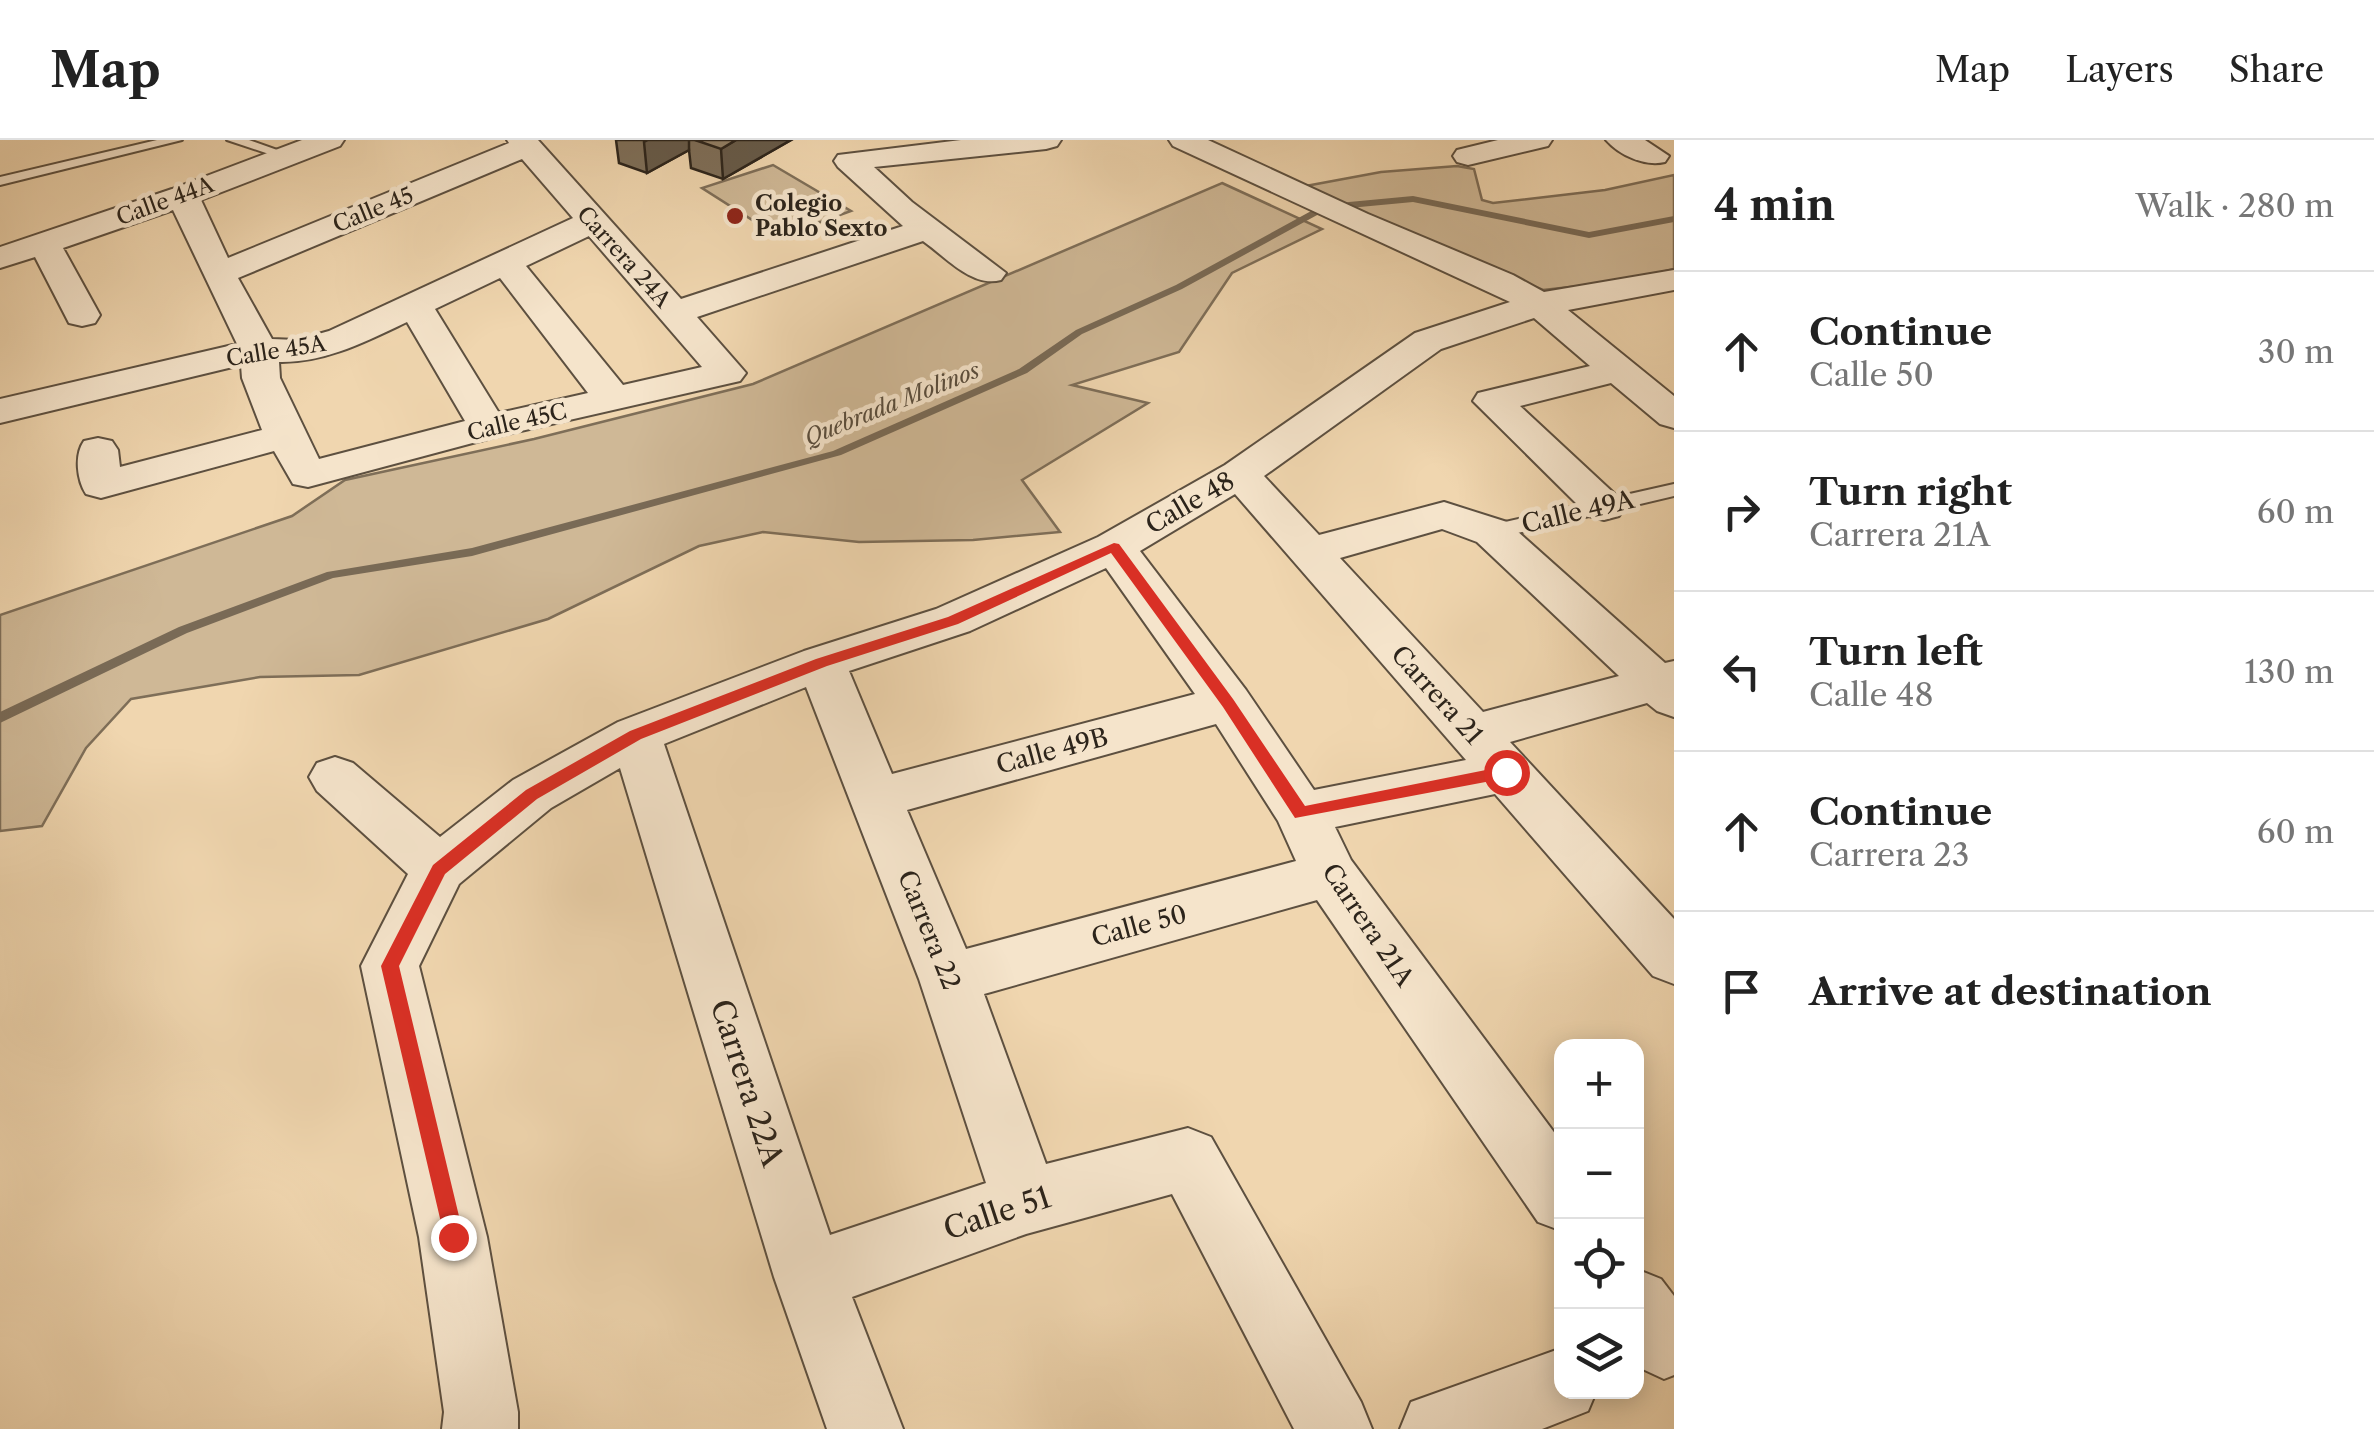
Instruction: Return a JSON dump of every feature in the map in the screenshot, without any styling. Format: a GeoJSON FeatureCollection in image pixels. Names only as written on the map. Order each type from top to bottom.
{"type":"FeatureCollection","features":[{"type":"Feature","properties":{"kind":"street","name":"Calle 44A"},"geometry":{"type":"LineString","coordinates":[[0,258],[183,196],[329,140]]}},
{"type":"Feature","properties":{"kind":"street"},"geometry":{"type":"LineString","coordinates":[[989,272],[900,210],[849,161],[1046,140]]}},
{"type":"Feature","properties":{"kind":"street"},"geometry":{"type":"LineString","coordinates":[[1184,140],[1356,222],[1501,282],[1540,304],[1674,416]]}},
{"type":"Feature","properties":{"kind":"street"},"geometry":{"type":"LineString","coordinates":[[1468,156],[1536,140]]}},
{"type":"Feature","properties":{"kind":"street"},"geometry":{"type":"LineString","coordinates":[[1621,140],[1654,156]]}},
{"type":"Feature","properties":{"kind":"street","name":"Carrera 24A"},"geometry":{"type":"LineString","coordinates":[[525,143],[726,373]]}},
{"type":"Feature","properties":{"kind":"street","name":"Calle 45"},"geometry":{"type":"LineString","coordinates":[[218,274],[525,143]]}},
{"type":"Feature","properties":{"kind":"street"},"geometry":{"type":"LineString","coordinates":[[98,450],[101,485],[285,436],[261,378],[259,350],[218,274],[183,196]]}},
{"type":"Feature","properties":{"kind":"street","name":"Calle 45A"},"geometry":{"type":"LineString","coordinates":[[0,411],[259,350],[298,351],[342,340],[592,222]]}},
{"type":"Feature","properties":{"kind":"street"},"geometry":{"type":"LineString","coordinates":[[674,313],[928,228]]}},
{"type":"Feature","properties":{"kind":"street"},"geometry":{"type":"LineString","coordinates":[[44,243],[82,315]]}},
{"type":"Feature","properties":{"kind":"street"},"geometry":{"type":"LineString","coordinates":[[506,263],[615,401]]}},
{"type":"Feature","properties":{"kind":"street","name":"Calle 48"},"geometry":{"type":"LineString","coordinates":[[439,870],[532,794],[636,735],[821,663],[953,620],[1114,547],[1240,474],[1428,341],[1540,304],[1674,280]]}},
{"type":"Feature","properties":{"kind":"street"},"geometry":{"type":"LineString","coordinates":[[416,306],[488,427]]}},
{"type":"Feature","properties":{"kind":"street","name":"Calle 45C"},"geometry":{"type":"LineString","coordinates":[[285,436],[308,475],[488,427],[726,373]]}},
{"type":"Feature","properties":{"kind":"street"},"geometry":{"type":"LineString","coordinates":[[1604,507],[1492,401],[1626,376],[1674,374]]}},
{"type":"Feature","properties":{"kind":"street","name":"Carrera 21"},"geometry":{"type":"LineString","coordinates":[[1240,474],[1674,959]]}},
{"type":"Feature","properties":{"kind":"street","name":"Calle 49A"},"geometry":{"type":"LineString","coordinates":[[1309,552],[1444,515],[1492,532]]}},
{"type":"Feature","properties":{"kind":"street"},"geometry":{"type":"LineString","coordinates":[[1492,532],[1668,686]]}},
{"type":"Feature","properties":{"kind":"street","name":"Carrera 21A"},"geometry":{"type":"LineString","coordinates":[[1114,547],[1228,703],[1301,813],[1330,874],[1554,1188]]}},
{"type":"Feature","properties":{"kind":"street","name":"Carrera 22"},"geometry":{"type":"LineString","coordinates":[[821,663],[949,978],[1026,1202]]}},
{"type":"Feature","properties":{"kind":"street"},"geometry":{"type":"LineString","coordinates":[[1472,734],[1668,686]]}},
{"type":"Feature","properties":{"kind":"street","name":"Calle 49B"},"geometry":{"type":"LineString","coordinates":[[876,798],[1228,703]]}},
{"type":"Feature","properties":{"kind":"street","name":"Carrera 22A"},"geometry":{"type":"LineString","coordinates":[[636,735],[809,1277],[865,1429]]}},
{"type":"Feature","properties":{"kind":"street"},"geometry":{"type":"LineString","coordinates":[[1301,813],[1506,772]]}},
{"type":"Feature","properties":{"kind":"street"},"geometry":{"type":"LineString","coordinates":[[334,777],[439,870],[390,966],[453,1237],[481,1412],[480,1429]]}},
{"type":"Feature","properties":{"kind":"street","name":"Calle 50"},"geometry":{"type":"LineString","coordinates":[[949,978],[1330,874]]}},
{"type":"Feature","properties":{"kind":"street","name":"Calle 51"},"geometry":{"type":"LineString","coordinates":[[809,1277],[1026,1202],[1188,1159],[1334,1429]]}},
{"type":"Feature","properties":{"kind":"street"},"geometry":{"type":"LineString","coordinates":[[1438,1429],[1529,1407]]}},
{"type":"Feature","properties":{"kind":"lane"},"geometry":{"type":"LineString","coordinates":[[0,180],[174,140]]}},
{"type":"Feature","properties":{"kind":"lane"},"geometry":{"type":"LineString","coordinates":[[234,140],[287,156]]}},
{"type":"Feature","properties":{"kind":"lane","name":"Calle 49A"},"geometry":{"type":"LineString","coordinates":[[1492,532],[1674,490]]}},
{"type":"Feature","properties":{"kind":"shaded area"},"geometry":{"type":"Polygon","coordinates":[[[773,165],[851,211],[779,237],[702,188],[773,165]]]}},
{"type":"Feature","properties":{"kind":"shaded area"},"geometry":{"type":"Polygon","coordinates":[[[1457,166],[1474,169],[1482,200],[1493,203],[1605,190],[1674,175],[1674,269],[1625,281],[1543,290],[1295,188],[1381,172],[1457,166]]]}},
{"type":"Feature","properties":{"kind":"shaded area"},"geometry":{"type":"Polygon","coordinates":[[[1222,183],[1322,229],[1232,273],[1179,352],[1072,385],[1148,403],[1022,480],[1060,532],[973,540],[859,542],[763,532],[699,546],[548,619],[359,675],[260,677],[131,699],[86,748],[42,826],[0,831],[0,615],[292,516],[345,480],[534,439],[753,384],[1222,183]]]}},
{"type":"Feature","properties":{"kind":"building"},"geometry":{"type":"Polygon","coordinates":[[[695,140],[736,140],[721,149],[695,140]]]}},
{"type":"Feature","properties":{"kind":"waterway","name":"Quebrada Molinos"},"geometry":{"type":"LineString","coordinates":[[0,718],[183,630],[331,575],[472,552],[837,453],[1023,371],[1079,332],[1179,287],[1316,212],[1413,199],[1589,235],[1674,219]]}},
{"type":"Feature","properties":{"kind":"place","name":"Colegio Pablo Sexto"},"geometry":{"type":"Point","coordinates":[735,216]}},
{"type":"Feature","properties":{"kind":"route"},"geometry":{"type":"LineString","coordinates":[[453,1237],[390,966],[439,870],[532,794],[636,735],[821,663],[953,620],[1114,547],[1228,703],[1301,813],[1506,772]]}}]}
